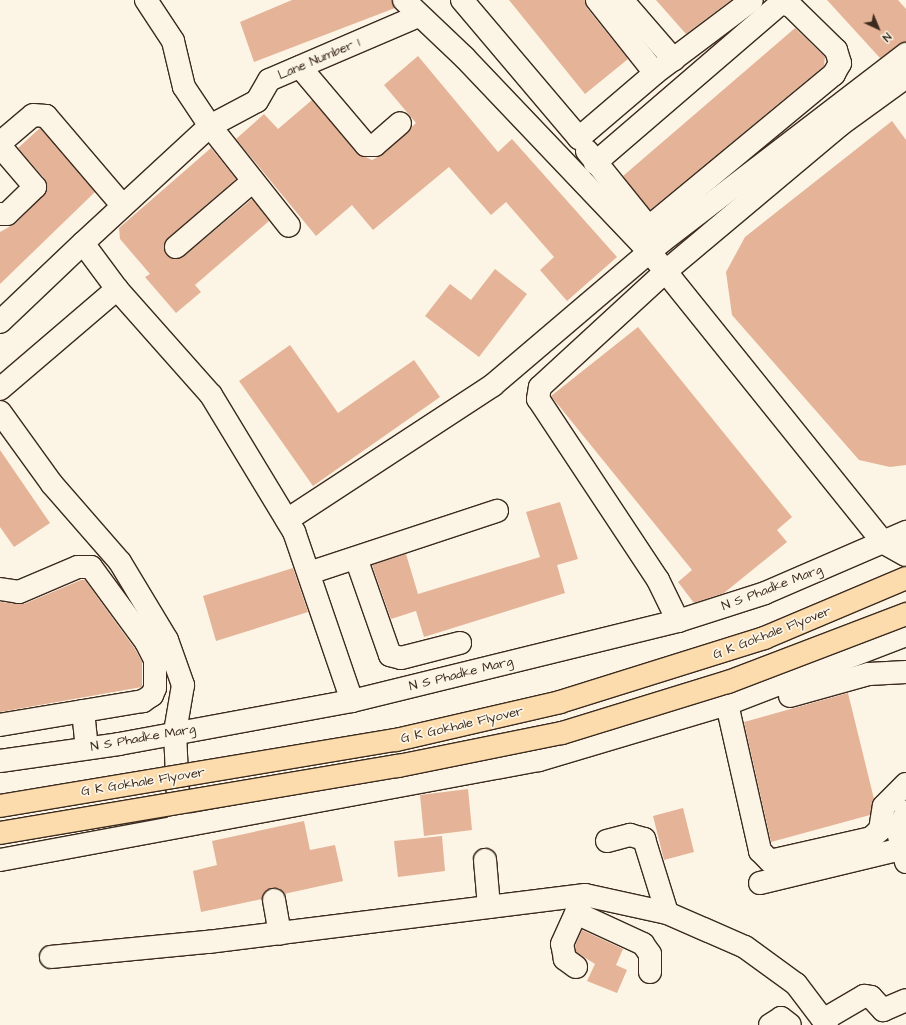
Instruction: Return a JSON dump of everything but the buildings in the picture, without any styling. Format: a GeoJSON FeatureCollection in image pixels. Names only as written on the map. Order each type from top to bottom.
{"type":"FeatureCollection","features":[{"type":"Feature","properties":{"kind":"main road","name":"G K Gokhale Flyover"},"geometry":{"type":"LineString","coordinates":[[0,806],[396,740],[560,702],[764,638],[906,578]]}},
{"type":"Feature","properties":{"kind":"main road","name":"G K Gokhale Flyover"},"geometry":{"type":"LineString","coordinates":[[0,833],[398,766],[562,733],[728,682],[906,614]]}},
{"type":"Feature","properties":{"kind":"street"},"geometry":{"type":"LineString","coordinates":[[146,0],[173,41],[184,86],[210,126],[290,226]]}},
{"type":"Feature","properties":{"kind":"street"},"geometry":{"type":"LineString","coordinates":[[404,0],[418,16],[464,57],[653,240]]}},
{"type":"Feature","properties":{"kind":"street"},"geometry":{"type":"LineString","coordinates":[[462,0],[579,138],[595,163],[653,240],[666,271],[884,543],[906,555]]}},
{"type":"Feature","properties":{"kind":"street"},"geometry":{"type":"LineString","coordinates":[[597,0],[655,74]]}},
{"type":"Feature","properties":{"kind":"street"},"geometry":{"type":"LineString","coordinates":[[622,0],[674,60]]}},
{"type":"Feature","properties":{"kind":"street"},"geometry":{"type":"LineString","coordinates":[[579,138],[655,74],[752,0]]}},
{"type":"Feature","properties":{"kind":"street"},"geometry":{"type":"LineString","coordinates":[[287,520],[493,385],[525,361],[653,240],[834,74],[840,63],[836,50],[791,6],[781,3],[595,163]]}},
{"type":"Feature","properties":{"kind":"street","name":"Lane Number 1"},"geometry":{"type":"LineString","coordinates":[[0,322],[210,126],[257,101],[269,80],[418,16]]}},
{"type":"Feature","properties":{"kind":"street"},"geometry":{"type":"LineString","coordinates":[[653,240],[756,167],[906,54]]}},
{"type":"Feature","properties":{"kind":"street"},"geometry":{"type":"LineString","coordinates":[[300,67],[366,145],[375,145],[400,123]]}},
{"type":"Feature","properties":{"kind":"street"},"geometry":{"type":"LineString","coordinates":[[678,621],[658,580],[541,404],[538,393],[546,380],[666,271],[840,125],[906,77]]}},
{"type":"Feature","properties":{"kind":"street"},"geometry":{"type":"LineString","coordinates":[[0,214],[7,214],[35,187],[0,144],[32,115],[46,116],[123,206]]}},
{"type":"Feature","properties":{"kind":"street"},"geometry":{"type":"LineString","coordinates":[[756,167],[771,183]]}},
{"type":"Feature","properties":{"kind":"street"},"geometry":{"type":"LineString","coordinates":[[176,247],[253,180]]}},
{"type":"Feature","properties":{"kind":"street"},"geometry":{"type":"LineString","coordinates":[[83,243],[117,289],[211,395],[287,520],[309,574],[352,701]]}},
{"type":"Feature","properties":{"kind":"street"},"geometry":{"type":"LineString","coordinates":[[0,389],[117,289]]}},
{"type":"Feature","properties":{"kind":"street"},"geometry":{"type":"LineString","coordinates":[[0,412],[52,484],[120,562],[168,640],[183,685],[175,732],[179,827]]}},
{"type":"Feature","properties":{"kind":"street"},"geometry":{"type":"LineString","coordinates":[[309,574],[497,511]]}},
{"type":"Feature","properties":{"kind":"street","name":"N S Phadke Marg"},"geometry":{"type":"LineString","coordinates":[[0,761],[87,748],[352,701],[678,621],[765,593],[884,543],[906,532]]}},
{"type":"Feature","properties":{"kind":"street"},"geometry":{"type":"LineString","coordinates":[[356,558],[390,655],[401,658],[460,643]]}},
{"type":"Feature","properties":{"kind":"street"},"geometry":{"type":"LineString","coordinates":[[0,589],[19,592],[78,567],[91,567],[146,642],[155,660],[155,688],[152,696],[143,701],[0,725]]}},
{"type":"Feature","properties":{"kind":"street"},"geometry":{"type":"LineString","coordinates":[[0,860],[539,760],[727,704],[906,635]]}},
{"type":"Feature","properties":{"kind":"street"},"geometry":{"type":"LineString","coordinates":[[750,710],[824,684],[869,674],[906,672]]}},
{"type":"Feature","properties":{"kind":"street"},"geometry":{"type":"LineString","coordinates":[[727,704],[760,850],[766,859],[775,861],[871,838],[880,830],[884,806],[906,784]]}},
{"type":"Feature","properties":{"kind":"street"},"geometry":{"type":"LineString","coordinates":[[83,711],[87,748]]}},
{"type":"Feature","properties":{"kind":"street"},"geometry":{"type":"LineString","coordinates":[[760,883],[904,856],[898,832],[906,812]]}},
{"type":"Feature","properties":{"kind":"street"},"geometry":{"type":"LineString","coordinates":[[607,841],[630,835],[644,840],[667,913]]}},
{"type":"Feature","properties":{"kind":"street"},"geometry":{"type":"LineString","coordinates":[[485,860],[489,907]]}},
{"type":"Feature","properties":{"kind":"street"},"geometry":{"type":"LineString","coordinates":[[274,900],[280,934]]}},
{"type":"Feature","properties":{"kind":"street"},"geometry":{"type":"LineString","coordinates":[[576,968],[565,959],[562,944],[580,904]]}},
{"type":"Feature","properties":{"kind":"street"},"geometry":{"type":"LineString","coordinates":[[580,904],[643,944],[650,954],[650,972]]}},
{"type":"Feature","properties":{"kind":"street"},"geometry":{"type":"LineString","coordinates":[[51,957],[280,934],[489,907],[580,904],[667,913],[745,947],[796,984],[825,1023],[864,996],[871,997],[882,1010],[906,1000]]}},
{"type":"Feature","properties":{"kind":"street"},"geometry":{"type":"LineString","coordinates":[[770,1025],[781,1018],[790,1025]]}}]}
